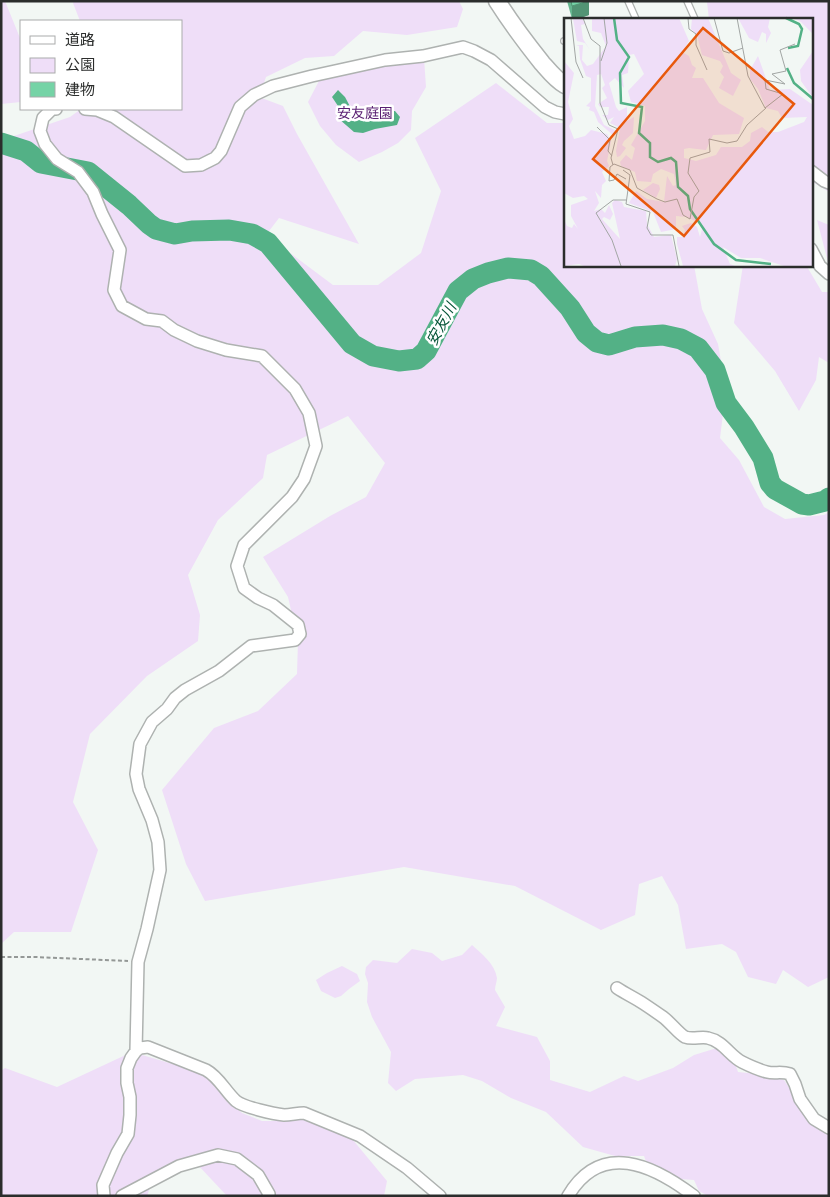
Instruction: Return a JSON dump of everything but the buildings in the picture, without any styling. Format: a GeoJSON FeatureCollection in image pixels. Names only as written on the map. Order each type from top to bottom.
{"type":"FeatureCollection","features":[{"type":"Feature","properties":{"kind":"street"},"geometry":{"type":"LineString","coordinates":[[497,1],[525,42],[548,70],[564,84]]}},
{"type":"Feature","properties":{"kind":"street"},"geometry":{"type":"LineString","coordinates":[[97,110],[114,117],[185,166],[201,165],[215,158],[240,107],[254,95],[273,86],[385,60],[423,56],[463,47],[491,60],[545,107],[564,114]]}},
{"type":"Feature","properties":{"kind":"street"},"geometry":{"type":"LineString","coordinates":[[51,110],[43,118],[40,131],[45,144],[57,159],[78,172],[93,192],[120,250],[114,290],[122,306],[146,319],[162,321],[174,330],[197,341],[226,350],[262,356],[295,389],[309,414],[316,446],[304,480],[292,497],[244,545],[237,566],[244,588],[258,598],[273,605],[298,625],[300,634],[295,640],[250,646],[219,670],[185,690],[152,722],[140,744],[136,774],[139,789],[152,820],[158,842],[160,870],[138,962],[136,1051]]}},
{"type":"Feature","properties":{"kind":"street"},"geometry":{"type":"LineString","coordinates":[[812,172],[829,183]]}},
{"type":"Feature","properties":{"kind":"street"},"geometry":{"type":"LineString","coordinates":[[812,251],[820,266],[829,274]]}},
{"type":"Feature","properties":{"kind":"street"},"geometry":{"type":"LineString","coordinates":[[618,988],[670,1022],[686,1037],[708,1038],[717,1042],[740,1061],[767,1072],[790,1074],[800,1099],[814,1118],[829,1128]]}},
{"type":"Feature","properties":{"kind":"street"},"geometry":{"type":"LineString","coordinates":[[104,1196],[103,1185],[117,1153],[128,1134],[130,1097],[127,1083],[127,1068],[136,1051],[140,1048],[148,1047],[213,1074],[236,1100],[245,1106],[283,1115],[304,1113],[360,1136],[407,1168],[440,1196]]}},
{"type":"Feature","properties":{"kind":"street"},"geometry":{"type":"LineString","coordinates":[[122,1196],[178,1166],[218,1155],[237,1159],[258,1175],[269,1194],[268,1196]]}},
{"type":"Feature","properties":{"kind":"street"},"geometry":{"type":"LineString","coordinates":[[568,1196],[580,1178],[588,1172],[603,1164],[620,1162],[646,1168],[677,1184],[694,1196]]}},
{"type":"Feature","properties":{"kind":"lane"},"geometry":{"type":"LineString","coordinates":[[628,1],[636,18]]}},
{"type":"Feature","properties":{"kind":"lane"},"geometry":{"type":"LineString","coordinates":[[687,1],[695,18]]}},
{"type":"Feature","properties":{"kind":"path"},"geometry":{"type":"LineString","coordinates":[[1,957],[138,962]]}},
{"type":"Feature","properties":{"kind":"green space"},"geometry":{"type":"Polygon","coordinates":[[[1,1],[5,1],[20,38],[20,102],[1,104],[1,1]]]}},
{"type":"Feature","properties":{"kind":"green space"},"geometry":{"type":"Polygon","coordinates":[[[74,1],[459,1],[463,9],[457,27],[407,35],[363,31],[334,56],[305,58],[266,77],[259,97],[283,106],[359,244],[279,218],[266,235],[333,285],[378,285],[421,253],[441,191],[415,138],[496,83],[547,123],[564,123],[564,266],[694,266],[702,309],[718,344],[726,389],[720,438],[739,460],[764,507],[785,519],[824,515],[829,512],[829,977],[808,987],[783,970],[776,984],[748,977],[736,952],[722,944],[686,949],[678,905],[662,876],[639,884],[635,915],[601,930],[515,886],[404,867],[205,901],[186,864],[162,790],[214,728],[258,711],[297,674],[298,641],[288,597],[263,557],[330,516],[366,497],[385,463],[348,416],[267,455],[263,478],[218,520],[188,575],[200,615],[198,641],[147,676],[90,734],[73,802],[98,850],[71,932],[14,932],[1,944],[1,139],[70,117],[80,110],[182,110],[182,20],[80,20],[73,3],[74,1]]]}},
{"type":"Feature","properties":{"kind":"green space"},"geometry":{"type":"Polygon","coordinates":[[[829,1],[829,192],[812,182],[812,18],[709,18],[707,2],[829,1]]]}},
{"type":"Feature","properties":{"kind":"green space","name":"安友庭園"},"geometry":{"type":"Polygon","coordinates":[[[424,58],[426,87],[412,111],[411,130],[398,143],[359,162],[336,145],[320,126],[308,102],[320,79],[392,62],[424,58]]]}},
{"type":"Feature","properties":{"kind":"green space"},"geometry":{"type":"Polygon","coordinates":[[[817,220],[829,225],[829,262],[828,262],[817,220]]]}},
{"type":"Feature","properties":{"kind":"green space"},"geometry":{"type":"Polygon","coordinates":[[[743,266],[807,266],[822,292],[829,292],[829,363],[819,357],[816,380],[799,411],[775,371],[734,323],[743,266]]]}},
{"type":"Feature","properties":{"kind":"green space"},"geometry":{"type":"Polygon","coordinates":[[[472,945],[488,960],[496,973],[495,990],[505,1007],[496,1026],[537,1037],[550,1061],[550,1080],[590,1092],[624,1076],[638,1081],[673,1068],[694,1055],[717,1048],[735,1063],[738,1072],[784,1080],[808,1116],[829,1133],[829,1196],[708,1196],[699,1191],[694,1180],[652,1177],[644,1156],[615,1156],[583,1147],[546,1112],[511,1098],[482,1081],[463,1075],[415,1079],[396,1091],[388,1083],[391,1052],[372,1017],[367,1002],[368,983],[365,974],[366,967],[373,960],[397,963],[412,949],[432,953],[442,961],[462,955],[472,945]]]}},
{"type":"Feature","properties":{"kind":"green space"},"geometry":{"type":"Polygon","coordinates":[[[342,966],[357,974],[360,981],[341,996],[335,998],[321,991],[316,980],[342,966]]]}},
{"type":"Feature","properties":{"kind":"green space"},"geometry":{"type":"Polygon","coordinates":[[[132,1052],[193,1070],[213,1079],[230,1102],[242,1113],[262,1121],[301,1119],[348,1134],[387,1181],[384,1196],[227,1196],[197,1164],[152,1182],[147,1196],[1,1196],[1,1071],[5,1068],[57,1087],[132,1052]]]}},
{"type":"Feature","properties":{"kind":"shaded area"},"geometry":{"type":"Polygon","coordinates":[[[338,90],[345,97],[354,114],[363,118],[386,111],[395,111],[400,117],[397,125],[363,133],[354,132],[339,119],[340,109],[332,97],[338,90]]]}},
{"type":"Feature","properties":{"kind":"waterway","name":"安友川"},"geometry":{"type":"LineString","coordinates":[[1,143],[26,151],[41,163],[88,172],[156,229],[175,234],[192,231],[229,230],[252,234],[268,243],[352,344],[373,356],[399,361],[417,359],[426,351],[458,291],[473,279],[508,268],[531,270],[541,276],[570,308],[586,333],[597,342],[609,345],[635,337],[663,335],[681,339],[698,348],[715,370],[726,403],[744,427],[763,458],[770,483],[775,489],[802,504],[809,505],[825,501],[829,498]]}}]}
